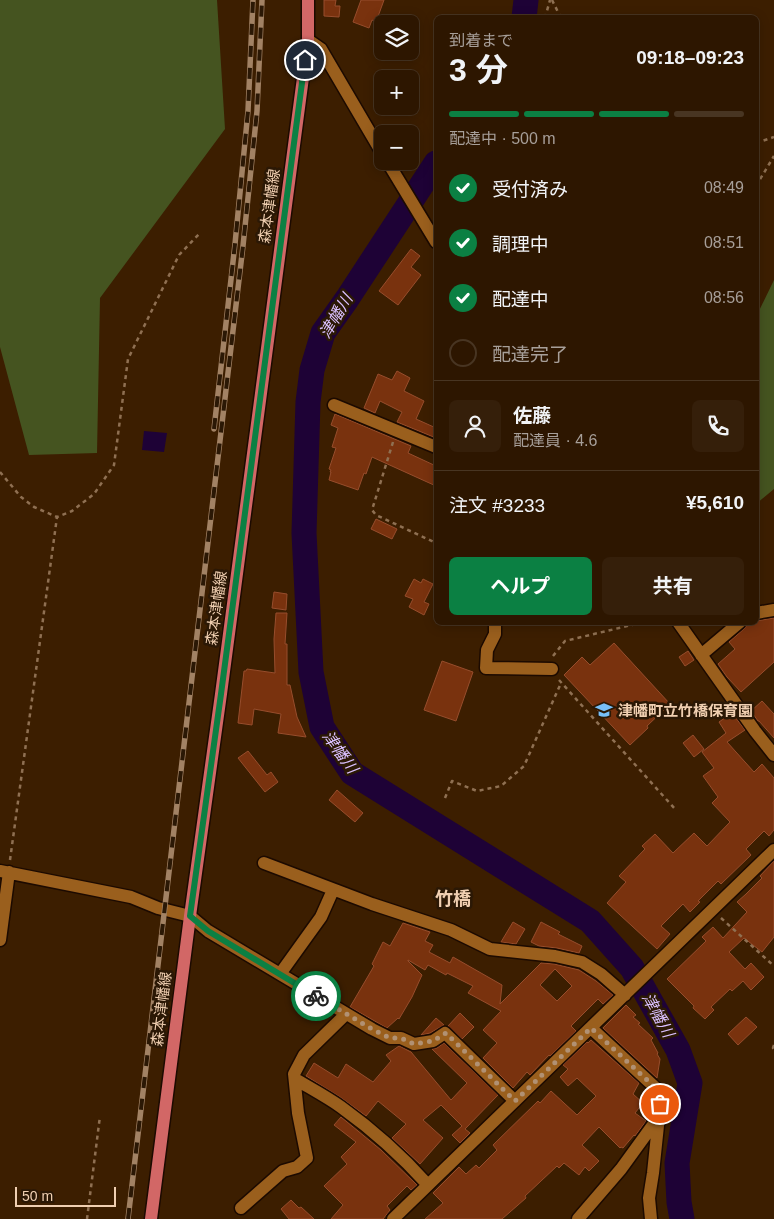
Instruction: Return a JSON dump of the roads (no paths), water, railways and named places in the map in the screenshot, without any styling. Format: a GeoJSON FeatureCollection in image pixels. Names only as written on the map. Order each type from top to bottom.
{"type":"FeatureCollection","features":[{"type":"Feature","properties":{"kind":"main road","name":"森本津幡線"},"geometry":{"type":"LineString","coordinates":[[151,1219],[308,40],[308,0]]}},
{"type":"Feature","properties":{"kind":"street"},"geometry":{"type":"LineString","coordinates":[[308,40],[321,49],[374,139]]}},
{"type":"Feature","properties":{"kind":"street"},"geometry":{"type":"LineString","coordinates":[[392,170],[434,239]]}},
{"type":"Feature","properties":{"kind":"street"},"geometry":{"type":"LineString","coordinates":[[334,405],[434,446]]}},
{"type":"Feature","properties":{"kind":"street"},"geometry":{"type":"LineString","coordinates":[[759,612],[774,610]]}},
{"type":"Feature","properties":{"kind":"street"},"geometry":{"type":"LineString","coordinates":[[495,625],[495,634],[487,650],[486,668],[552,669]]}},
{"type":"Feature","properties":{"kind":"street"},"geometry":{"type":"LineString","coordinates":[[680,625],[774,755]]}},
{"type":"Feature","properties":{"kind":"street"},"geometry":{"type":"LineString","coordinates":[[701,655],[736,625]]}},
{"type":"Feature","properties":{"kind":"street"},"geometry":{"type":"LineString","coordinates":[[393,1219],[774,850]]}},
{"type":"Feature","properties":{"kind":"street"},"geometry":{"type":"LineString","coordinates":[[264,863],[372,904],[451,930],[490,949],[555,956],[582,962],[601,974],[625,995]]}},
{"type":"Feature","properties":{"kind":"street"},"geometry":{"type":"LineString","coordinates":[[0,940],[4,872],[131,898],[158,908],[190,916],[208,931],[346,1014],[390,1038],[401,1038],[414,1044],[433,1041],[446,1033],[515,1101]]}},
{"type":"Feature","properties":{"kind":"street"},"geometry":{"type":"LineString","coordinates":[[280,974],[321,917],[333,890]]}},
{"type":"Feature","properties":{"kind":"street"},"geometry":{"type":"LineString","coordinates":[[241,1208],[283,1171],[297,1168],[307,1158],[298,1113],[294,1074],[304,1055],[346,1014]]}},
{"type":"Feature","properties":{"kind":"street"},"geometry":{"type":"LineString","coordinates":[[591,1028],[660,1092],[653,1174],[649,1198],[651,1219]]}},
{"type":"Feature","properties":{"kind":"street"},"geometry":{"type":"LineString","coordinates":[[295,1079],[340,1106],[387,1144],[428,1185]]}},
{"type":"Feature","properties":{"kind":"street"},"geometry":{"type":"LineString","coordinates":[[578,1219],[621,1169],[659,1116]]}},
{"type":"Feature","properties":{"kind":"waterway","name":"津幡川"},"geometry":{"type":"LineString","coordinates":[[524,15],[526,0]]}},
{"type":"Feature","properties":{"kind":"waterway","name":"津幡川"},"geometry":{"type":"LineString","coordinates":[[434,166],[323,333],[312,370],[308,402],[304,533],[311,672],[322,727],[352,773],[590,921],[632,968],[678,1050],[690,1083],[677,1163],[682,1219]]}},
{"type":"Feature","properties":{"kind":"railway"},"geometry":{"type":"LineString","coordinates":[[214,429],[248,111],[253,0]]}},
{"type":"Feature","properties":{"kind":"railway"},"geometry":{"type":"LineString","coordinates":[[128,1219],[243,246],[257,111],[262,0]]}},
{"type":"Feature","properties":{"kind":"place","name":"津幡町立竹橋保育園"},"geometry":{"type":"Point","coordinates":[604,710]}},
{"type":"Feature","properties":{"kind":"district","name":"竹橋"},"geometry":{"type":"Point","coordinates":[453,899]}}]}
